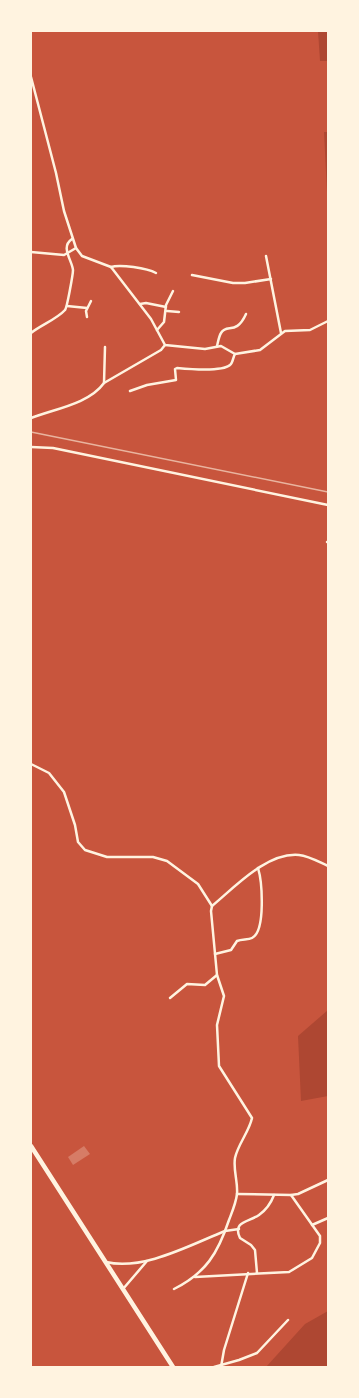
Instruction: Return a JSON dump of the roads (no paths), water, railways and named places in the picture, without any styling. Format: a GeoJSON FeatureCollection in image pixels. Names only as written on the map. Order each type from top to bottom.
{"type":"FeatureCollection","features":[{"type":"Feature","properties":{"kind":"highway"},"geometry":{"type":"LineString","coordinates":[[31,1146],[173,1367]]}},
{"type":"Feature","properties":{"kind":"street"},"geometry":{"type":"LineString","coordinates":[[31,77],[72,239],[76,248],[82,256],[111,267],[140,304],[158,330],[165,345]]}},
{"type":"Feature","properties":{"kind":"street"},"geometry":{"type":"LineString","coordinates":[[31,333],[60,314],[67,306],[73,270],[67,244],[72,239]]}},
{"type":"Feature","properties":{"kind":"street"},"geometry":{"type":"LineString","coordinates":[[31,252],[54,255],[68,253],[76,248]]}},
{"type":"Feature","properties":{"kind":"street"},"geometry":{"type":"LineString","coordinates":[[266,256],[281,333]]}},
{"type":"Feature","properties":{"kind":"street"},"geometry":{"type":"LineString","coordinates":[[111,267],[121,265],[151,270],[156,273]]}},
{"type":"Feature","properties":{"kind":"street"},"geometry":{"type":"LineString","coordinates":[[192,275],[233,283],[245,283],[271,279]]}},
{"type":"Feature","properties":{"kind":"street"},"geometry":{"type":"LineString","coordinates":[[158,330],[163,324],[166,309],[173,291]]}},
{"type":"Feature","properties":{"kind":"street"},"geometry":{"type":"LineString","coordinates":[[87,317],[87,308],[91,300]]}},
{"type":"Feature","properties":{"kind":"street"},"geometry":{"type":"LineString","coordinates":[[140,304],[146,303],[179,312]]}},
{"type":"Feature","properties":{"kind":"street"},"geometry":{"type":"LineString","coordinates":[[67,306],[87,308]]}},
{"type":"Feature","properties":{"kind":"street"},"geometry":{"type":"LineString","coordinates":[[217,346],[222,331],[227,328],[236,328],[241,324],[246,314]]}},
{"type":"Feature","properties":{"kind":"street"},"geometry":{"type":"LineString","coordinates":[[165,345],[204,349],[217,346],[225,347],[235,354],[260,350],[281,333],[296,330],[310,330],[328,321]]}},
{"type":"Feature","properties":{"kind":"street"},"geometry":{"type":"LineString","coordinates":[[31,418],[72,404],[99,390],[104,382],[161,350],[165,345]]}},
{"type":"Feature","properties":{"kind":"street"},"geometry":{"type":"LineString","coordinates":[[104,382],[105,347]]}},
{"type":"Feature","properties":{"kind":"street"},"geometry":{"type":"LineString","coordinates":[[130,391],[147,385],[176,380],[177,368],[222,369],[232,364],[235,354]]}},
{"type":"Feature","properties":{"kind":"street"},"geometry":{"type":"LineString","coordinates":[[31,447],[53,448],[328,505]]}},
{"type":"Feature","properties":{"kind":"street"},"geometry":{"type":"LineString","coordinates":[[31,764],[49,773],[64,792],[78,842],[85,850],[107,857],[153,858],[167,860],[198,884],[212,906],[217,975],[224,996],[217,1025],[219,1066],[252,1118],[235,1160],[237,1194],[225,1232],[213,1257],[195,1277],[174,1289]]}},
{"type":"Feature","properties":{"kind":"street"},"geometry":{"type":"LineString","coordinates":[[212,906],[264,863],[295,855],[305,856],[328,866]]}},
{"type":"Feature","properties":{"kind":"street"},"geometry":{"type":"LineString","coordinates":[[215,954],[231,950],[237,941],[251,938],[256,935],[263,908],[261,877],[258,868]]}},
{"type":"Feature","properties":{"kind":"street"},"geometry":{"type":"LineString","coordinates":[[170,998],[187,984],[205,985],[217,975]]}},
{"type":"Feature","properties":{"kind":"street"},"geometry":{"type":"LineString","coordinates":[[237,1194],[298,1194],[328,1180]]}},
{"type":"Feature","properties":{"kind":"street"},"geometry":{"type":"LineString","coordinates":[[257,1273],[255,1250],[251,1245],[240,1238],[239,1229],[243,1222],[256,1217],[265,1210],[274,1195]]}},
{"type":"Feature","properties":{"kind":"street"},"geometry":{"type":"LineString","coordinates":[[195,1277],[248,1273],[286,1273],[310,1260],[320,1240],[319,1234],[290,1195]]}},
{"type":"Feature","properties":{"kind":"street"},"geometry":{"type":"LineString","coordinates":[[312,1225],[328,1218]]}},
{"type":"Feature","properties":{"kind":"street"},"geometry":{"type":"LineString","coordinates":[[105,1262],[127,1265],[148,1261],[225,1232],[239,1229]]}},
{"type":"Feature","properties":{"kind":"street"},"geometry":{"type":"LineString","coordinates":[[122,1289],[148,1261]]}},
{"type":"Feature","properties":{"kind":"street"},"geometry":{"type":"LineString","coordinates":[[221,1366],[224,1350],[248,1273]]}},
{"type":"Feature","properties":{"kind":"street"},"geometry":{"type":"LineString","coordinates":[[214,1367],[221,1366],[256,1353],[288,1320]]}},
{"type":"Feature","properties":{"kind":"railway"},"geometry":{"type":"LineString","coordinates":[[31,432],[328,492]]}}]}
